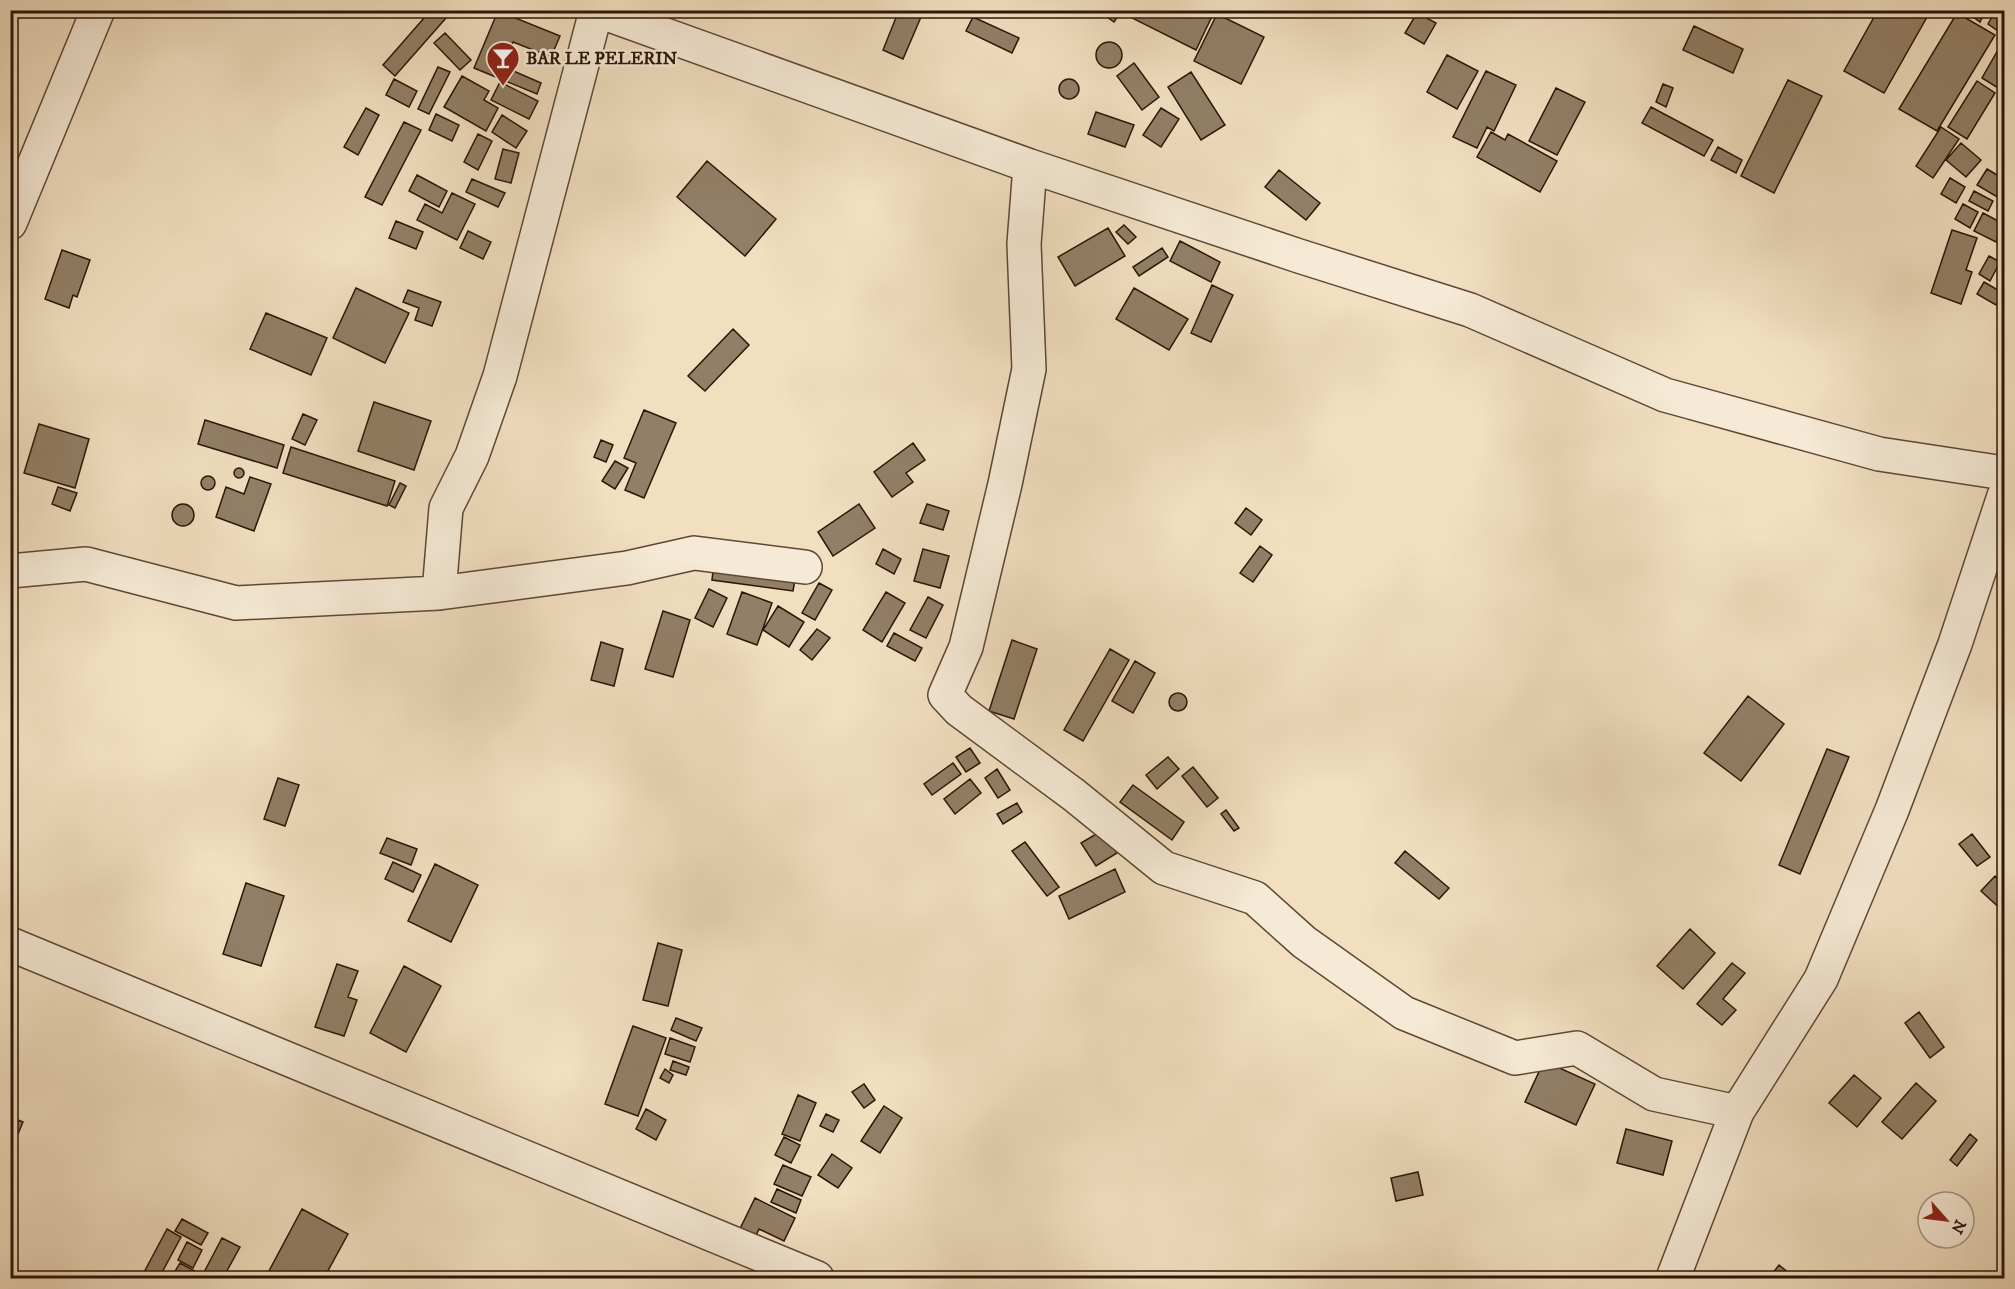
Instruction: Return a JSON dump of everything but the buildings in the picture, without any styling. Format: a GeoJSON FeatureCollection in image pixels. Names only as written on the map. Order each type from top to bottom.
{"type":"FeatureCollection","features":[{"type":"Feature","properties":{"kind":"street"},"geometry":{"type":"LineString","coordinates":[[10,223],[98,10]]}},
{"type":"Feature","properties":{"kind":"street"},"geometry":{"type":"LineString","coordinates":[[439,593],[446,508],[472,456],[500,376],[596,10],[1030,166],[1299,256],[1470,310],[1665,395],[1879,454],[2004,473]]}},
{"type":"Feature","properties":{"kind":"street"},"geometry":{"type":"LineString","coordinates":[[1030,166],[1024,244],[1029,369],[1005,484],[966,647],[945,695],[959,710],[1074,795],[1164,868],[1256,898],[1304,942],[1404,1012],[1515,1058],[1577,1048],[1654,1094],[1737,1112]]}},
{"type":"Feature","properties":{"kind":"street"},"geometry":{"type":"LineString","coordinates":[[1673,1278],[1737,1112],[1821,979],[1892,810],[1955,644],[2004,496]]}},
{"type":"Feature","properties":{"kind":"street"},"geometry":{"type":"LineString","coordinates":[[10,571],[86,564],[236,603],[439,593],[627,568],[694,553],[806,567]]}},
{"type":"Feature","properties":{"kind":"street"},"geometry":{"type":"LineString","coordinates":[[10,944],[817,1278]]}},
{"type":"Feature","properties":{"kind":"place","name":"BAR LE PELERIN"},"geometry":{"type":"Point","coordinates":[503,87]}}]}
